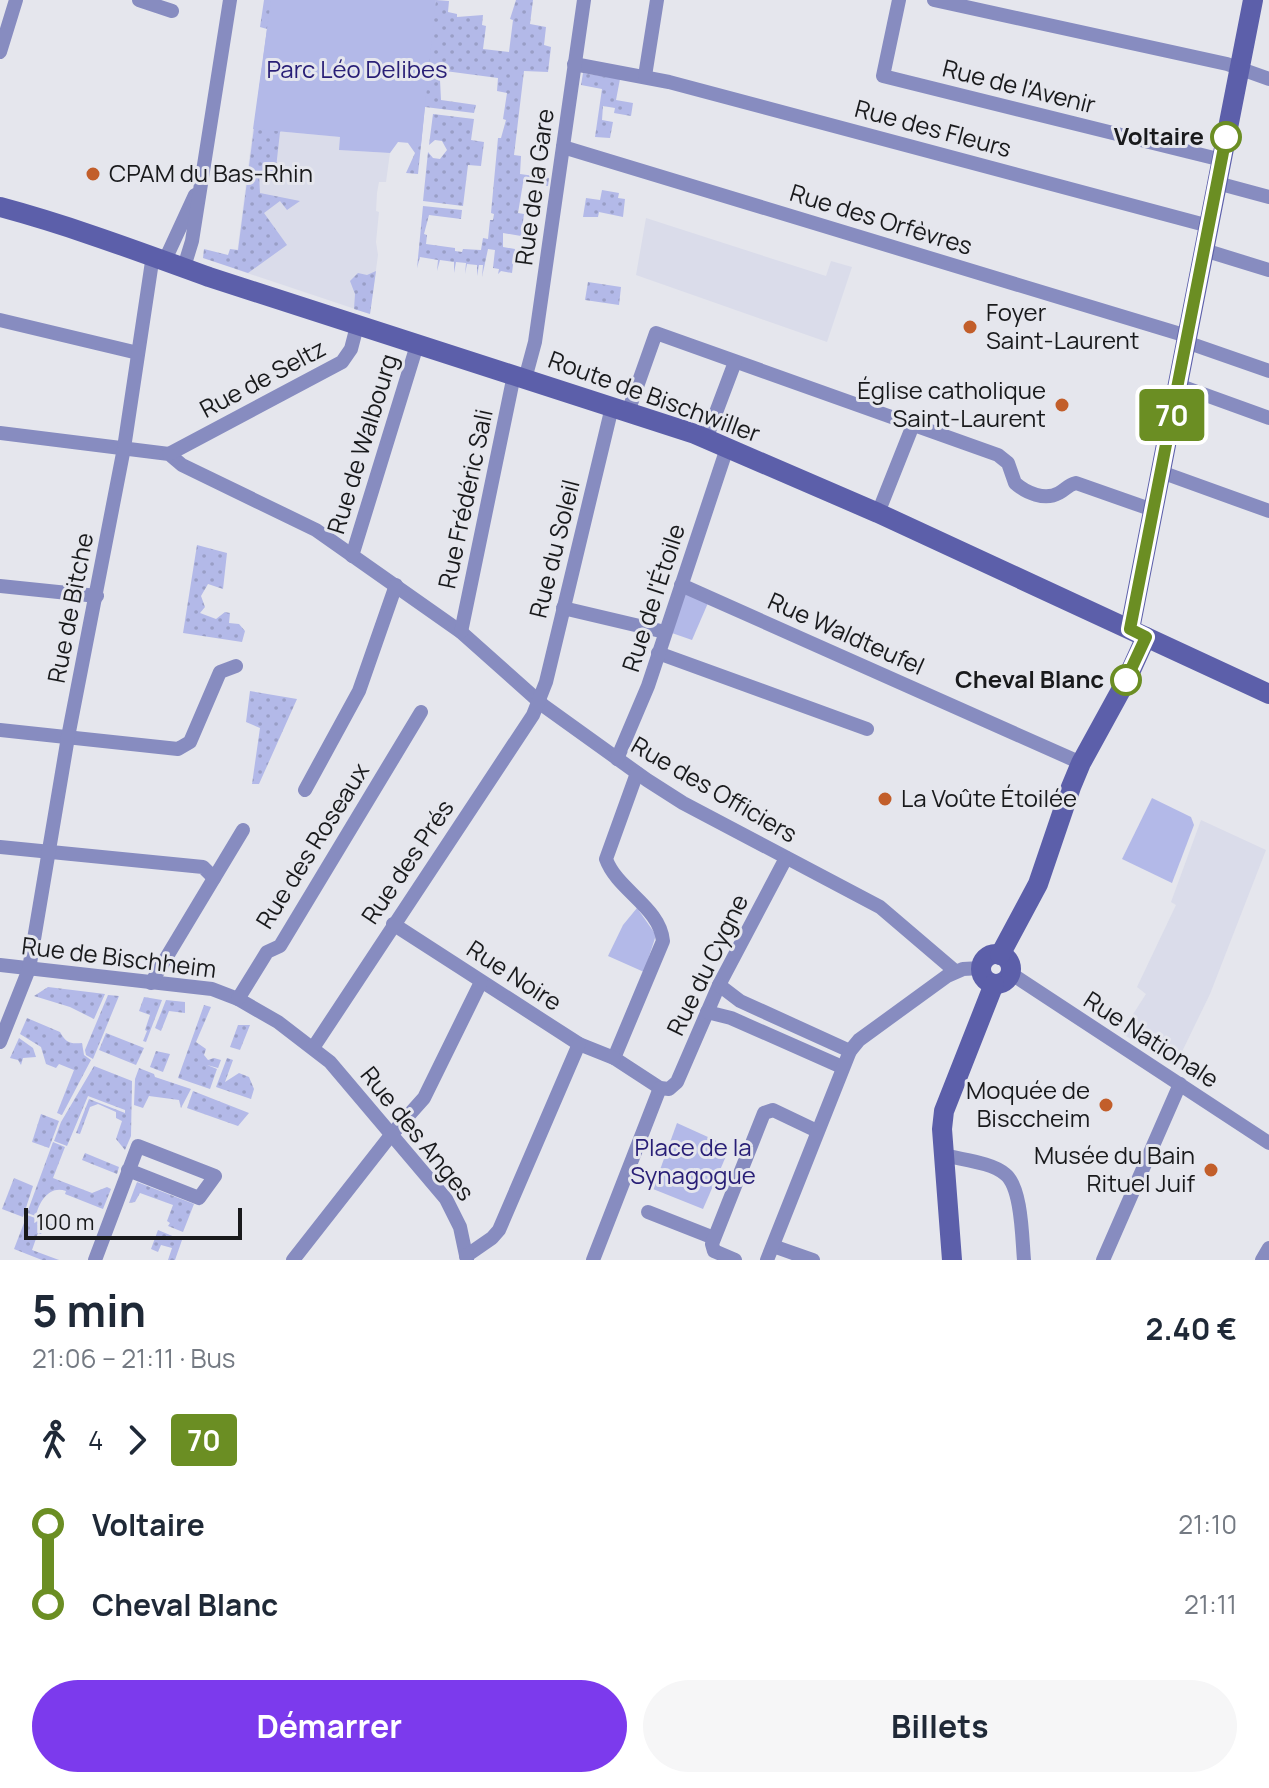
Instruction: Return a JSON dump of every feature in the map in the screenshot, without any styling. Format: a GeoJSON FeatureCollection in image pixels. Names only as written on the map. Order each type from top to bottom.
{"type":"FeatureCollection","features":[{"type":"Feature","properties":{"kind":"main road"},"geometry":{"type":"LineString","coordinates":[[952,1260],[944,1155],[946,1102],[996,970],[1038,884],[1081,763],[1120,692],[1138,633],[1153,510],[1253,0]]}},
{"type":"Feature","properties":{"kind":"main road","name":"Route de Bischwiller"},"geometry":{"type":"LineString","coordinates":[[0,207],[42,218],[357,326],[706,439],[878,513],[1269,694]]}},
{"type":"Feature","properties":{"kind":"street"},"geometry":{"type":"LineString","coordinates":[[0,52],[16,0]]}},
{"type":"Feature","properties":{"kind":"street"},"geometry":{"type":"LineString","coordinates":[[139,0],[172,11]]}},
{"type":"Feature","properties":{"kind":"street","name":"Rue de Bitche"},"geometry":{"type":"LineString","coordinates":[[0,1042],[29,969],[68,737],[124,448],[138,353],[167,261],[192,241],[230,0]]}},
{"type":"Feature","properties":{"kind":"street","name":"Rue de la Gare"},"geometry":{"type":"LineString","coordinates":[[520,377],[535,342],[584,0]]}},
{"type":"Feature","properties":{"kind":"street"},"geometry":{"type":"LineString","coordinates":[[645,76],[657,0]]}},
{"type":"Feature","properties":{"kind":"street","name":"Rue de l'Avenir"},"geometry":{"type":"LineString","coordinates":[[899,0],[883,76],[1222,160]]}},
{"type":"Feature","properties":{"kind":"street"},"geometry":{"type":"LineString","coordinates":[[934,0],[1227,64],[1269,79]]}},
{"type":"Feature","properties":{"kind":"street","name":"Rue des Fleurs"},"geometry":{"type":"LineString","coordinates":[[574,64],[645,76],[1209,226]]}},
{"type":"Feature","properties":{"kind":"street","name":"Rue des Orfèvres"},"geometry":{"type":"LineString","coordinates":[[563,147],[1187,339],[1269,371]]}},
{"type":"Feature","properties":{"kind":"street"},"geometry":{"type":"LineString","coordinates":[[1217,183],[1269,197]]}},
{"type":"Feature","properties":{"kind":"street"},"geometry":{"type":"LineString","coordinates":[[1204,250],[1269,270]]}},
{"type":"Feature","properties":{"kind":"street"},"geometry":{"type":"LineString","coordinates":[[0,320],[138,353]]}},
{"type":"Feature","properties":{"kind":"street","name":"Rue de Seltz"},"geometry":{"type":"LineString","coordinates":[[169,454],[342,362],[351,349],[357,326]]}},
{"type":"Feature","properties":{"kind":"street","name":"Rue du Soleil"},"geometry":{"type":"LineString","coordinates":[[539,700],[620,409],[656,333],[735,362]]}},
{"type":"Feature","properties":{"kind":"street","name":"Rue de Walbourg"},"geometry":{"type":"LineString","coordinates":[[352,556],[417,345]]}},
{"type":"Feature","properties":{"kind":"street"},"geometry":{"type":"LineString","coordinates":[[706,439],[735,362],[998,455],[1008,463],[1015,483],[1034,494],[1053,495],[1076,483],[1153,510]]}},
{"type":"Feature","properties":{"kind":"street","name":"Rue Frédéric Sali"},"geometry":{"type":"LineString","coordinates":[[461,632],[520,377]]}},
{"type":"Feature","properties":{"kind":"street"},"geometry":{"type":"LineString","coordinates":[[1178,385],[1269,418]]}},
{"type":"Feature","properties":{"kind":"street"},"geometry":{"type":"LineString","coordinates":[[878,513],[913,425]]}},
{"type":"Feature","properties":{"kind":"street"},"geometry":{"type":"LineString","coordinates":[[0,433],[169,454]]}},
{"type":"Feature","properties":{"kind":"street","name":"Rue de l'Étoile"},"geometry":{"type":"LineString","coordinates":[[617,759],[648,686],[727,448]]}},
{"type":"Feature","properties":{"kind":"street","name":"Rue des Officiers"},"geometry":{"type":"LineString","coordinates":[[169,454],[182,465],[316,530],[461,632],[539,700],[637,773],[683,803],[880,907],[955,971]]}},
{"type":"Feature","properties":{"kind":"street"},"geometry":{"type":"LineString","coordinates":[[1161,472],[1269,511]]}},
{"type":"Feature","properties":{"kind":"street"},"geometry":{"type":"LineString","coordinates":[[305,790],[359,691],[396,585]]}},
{"type":"Feature","properties":{"kind":"street","name":"Rue Waldteufel"},"geometry":{"type":"LineString","coordinates":[[681,585],[1081,763]]}},
{"type":"Feature","properties":{"kind":"street"},"geometry":{"type":"LineString","coordinates":[[0,586],[97,596]]}},
{"type":"Feature","properties":{"kind":"street"},"geometry":{"type":"LineString","coordinates":[[563,608],[665,632]]}},
{"type":"Feature","properties":{"kind":"street"},"geometry":{"type":"LineString","coordinates":[[658,653],[867,729]]}},
{"type":"Feature","properties":{"kind":"street"},"geometry":{"type":"LineString","coordinates":[[0,730],[178,749],[190,742],[220,672],[236,666]]}},
{"type":"Feature","properties":{"kind":"street","name":"Rue des Prés"},"geometry":{"type":"LineString","coordinates":[[313,1048],[533,715],[539,700]]}},
{"type":"Feature","properties":{"kind":"street","name":"Rue des Roseaux"},"geometry":{"type":"LineString","coordinates":[[238,999],[267,952],[280,946],[421,712]]}},
{"type":"Feature","properties":{"kind":"street"},"geometry":{"type":"LineString","coordinates":[[614,1058],[663,941],[662,926],[611,872],[606,859],[637,773]]}},
{"type":"Feature","properties":{"kind":"street"},"geometry":{"type":"LineString","coordinates":[[151,983],[243,830]]}},
{"type":"Feature","properties":{"kind":"street"},"geometry":{"type":"LineString","coordinates":[[0,847],[203,867],[214,878]]}},
{"type":"Feature","properties":{"kind":"street","name":"Rue du Cygne"},"geometry":{"type":"LineString","coordinates":[[593,1260],[664,1089],[677,1082],[719,985],[786,858]]}},
{"type":"Feature","properties":{"kind":"street","name":"Rue Noire"},"geometry":{"type":"LineString","coordinates":[[393,924],[579,1044],[614,1058],[664,1089]]}},
{"type":"Feature","properties":{"kind":"street","name":"Rue de Bischheim"},"geometry":{"type":"LineString","coordinates":[[0,965],[212,989],[238,999],[278,1022],[313,1048]]}},
{"type":"Feature","properties":{"kind":"street"},"geometry":{"type":"LineString","coordinates":[[813,1260],[770,1253],[850,1051],[859,1040],[955,971],[996,970]]}},
{"type":"Feature","properties":{"kind":"street","name":"Rue Nationale"},"geometry":{"type":"LineString","coordinates":[[996,970],[1269,1143]]}},
{"type":"Feature","properties":{"kind":"street"},"geometry":{"type":"LineString","coordinates":[[293,1260],[424,1098],[481,982]]}},
{"type":"Feature","properties":{"kind":"street"},"geometry":{"type":"LineString","coordinates":[[719,985],[740,1001],[850,1051]]}},
{"type":"Feature","properties":{"kind":"street"},"geometry":{"type":"LineString","coordinates":[[707,1012],[731,1018],[842,1067]]}},
{"type":"Feature","properties":{"kind":"street"},"geometry":{"type":"LineString","coordinates":[[467,1258],[499,1230],[579,1044]]}},
{"type":"Feature","properties":{"kind":"street","name":"Rue des Anges"},"geometry":{"type":"LineString","coordinates":[[313,1048],[330,1062],[452,1209],[467,1258]]}},
{"type":"Feature","properties":{"kind":"street"},"geometry":{"type":"LineString","coordinates":[[1103,1260],[1180,1084]]}},
{"type":"Feature","properties":{"kind":"street"},"geometry":{"type":"LineString","coordinates":[[735,1260],[714,1251],[714,1238],[764,1113],[773,1110],[817,1131]]}},
{"type":"Feature","properties":{"kind":"street"},"geometry":{"type":"LineString","coordinates":[[95,1260],[128,1170],[138,1146],[215,1176],[199,1198],[128,1170]]}},
{"type":"Feature","properties":{"kind":"street"},"geometry":{"type":"LineString","coordinates":[[944,1155],[997,1169],[1009,1178],[1018,1201],[1024,1260]]}},
{"type":"Feature","properties":{"kind":"street"},"geometry":{"type":"LineString","coordinates":[[648,1212],[714,1238]]}},
{"type":"Feature","properties":{"kind":"street"},"geometry":{"type":"LineString","coordinates":[[1262,1260],[1269,1248]]}},
{"type":"Feature","properties":{"kind":"shaded area"},"geometry":{"type":"Polygon","coordinates":[[[253,129],[340,137],[340,150],[390,153],[386,182],[379,182],[377,193],[378,255],[370,314],[235,269],[253,129]]]}},
{"type":"Feature","properties":{"kind":"shaded area"},"geometry":{"type":"Polygon","coordinates":[[[646,218],[826,276],[831,261],[852,267],[827,342],[636,275],[646,218]]]}},
{"type":"Feature","properties":{"kind":"shaded area"},"geometry":{"type":"Polygon","coordinates":[[[1201,820],[1266,850],[1210,994],[1175,1066],[1121,1033],[1146,994],[1137,987],[1176,905],[1171,902],[1201,820]]]}},
{"type":"Feature","properties":{"kind":"green space"},"geometry":{"type":"Polygon","coordinates":[[[264,0],[338,0],[280,132],[275,177],[259,173],[260,193],[300,201],[287,210],[280,201],[264,213],[287,245],[248,273],[203,258],[204,249],[228,255],[230,249],[238,250],[267,29],[260,27],[264,0]]]}},
{"type":"Feature","properties":{"kind":"green space","name":"Parc Léo Delibes"},"geometry":{"type":"Polygon","coordinates":[[[271,0],[436,0],[421,144],[398,142],[390,153],[339,150],[340,137],[253,129],[271,0]]]}},
{"type":"Feature","properties":{"kind":"green space"},"geometry":{"type":"Polygon","coordinates":[[[436,0],[449,1],[448,12],[457,14],[457,17],[483,15],[482,25],[486,26],[483,49],[509,52],[513,20],[510,19],[516,0],[533,0],[530,24],[546,27],[544,45],[551,47],[548,72],[524,71],[514,155],[521,156],[520,174],[549,178],[548,186],[523,183],[518,213],[524,214],[521,236],[503,233],[503,247],[515,249],[512,273],[501,271],[498,274],[499,269],[493,268],[495,250],[488,249],[482,277],[483,265],[479,265],[477,276],[477,265],[467,264],[465,274],[466,263],[456,262],[454,273],[454,262],[440,260],[437,271],[438,260],[420,257],[417,268],[423,206],[462,210],[461,219],[429,215],[424,234],[427,235],[426,244],[462,252],[463,249],[481,250],[483,238],[488,239],[490,220],[493,220],[494,214],[491,213],[498,138],[501,138],[506,120],[503,119],[507,93],[497,91],[498,78],[445,71],[443,80],[440,80],[441,100],[476,105],[474,113],[425,107],[418,174],[406,173],[415,153],[408,143],[413,95],[436,0]]]}},
{"type":"Feature","properties":{"kind":"green space"},"geometry":{"type":"Polygon","coordinates":[[[583,73],[620,79],[616,100],[633,103],[631,116],[614,113],[615,108],[603,106],[602,120],[613,122],[610,138],[595,137],[602,89],[581,85],[583,73]]]}},
{"type":"Feature","properties":{"kind":"green space"},"geometry":{"type":"Polygon","coordinates":[[[433,114],[474,119],[471,140],[484,142],[481,166],[468,165],[463,206],[423,201],[428,152],[433,158],[440,159],[447,150],[442,141],[435,140],[429,145],[433,114]]]}},
{"type":"Feature","properties":{"kind":"green space"},"geometry":{"type":"Polygon","coordinates":[[[602,190],[619,193],[618,198],[625,199],[623,217],[599,212],[598,217],[583,217],[586,198],[600,200],[602,190]]]}},
{"type":"Feature","properties":{"kind":"green space"},"geometry":{"type":"Polygon","coordinates":[[[376,271],[370,314],[354,309],[355,294],[350,281],[358,273],[367,275],[376,271]]]}},
{"type":"Feature","properties":{"kind":"green space"},"geometry":{"type":"Polygon","coordinates":[[[588,282],[621,287],[619,305],[585,300],[588,282]]]}},
{"type":"Feature","properties":{"kind":"green space"},"geometry":{"type":"Polygon","coordinates":[[[197,545],[227,553],[223,589],[208,584],[201,596],[205,607],[200,613],[216,619],[225,612],[230,613],[229,623],[239,624],[245,631],[242,642],[183,633],[197,545]]]}},
{"type":"Feature","properties":{"kind":"green space"},"geometry":{"type":"Polygon","coordinates":[[[683,592],[708,603],[692,640],[669,632],[683,592]]]}},
{"type":"Feature","properties":{"kind":"green space"},"geometry":{"type":"Polygon","coordinates":[[[250,691],[297,699],[259,784],[252,784],[260,728],[246,722],[250,691]]]}},
{"type":"Feature","properties":{"kind":"green space"},"geometry":{"type":"Polygon","coordinates":[[[1152,798],[1191,817],[1194,825],[1172,883],[1122,859],[1152,798]]]}},
{"type":"Feature","properties":{"kind":"green space"},"geometry":{"type":"Polygon","coordinates":[[[637,908],[656,935],[644,972],[608,956],[623,925],[637,908]]]}},
{"type":"Feature","properties":{"kind":"green space"},"geometry":{"type":"Polygon","coordinates":[[[48,987],[105,994],[94,1019],[70,1007],[34,996],[48,987]]]}},
{"type":"Feature","properties":{"kind":"green space"},"geometry":{"type":"Polygon","coordinates":[[[108,995],[119,996],[93,1059],[86,1055],[85,1050],[108,995]]]}},
{"type":"Feature","properties":{"kind":"green space"},"geometry":{"type":"Polygon","coordinates":[[[144,997],[162,1000],[146,1042],[143,1041],[150,1015],[139,1011],[144,997]]]}},
{"type":"Feature","properties":{"kind":"green space"},"geometry":{"type":"Polygon","coordinates":[[[166,1000],[185,1002],[185,1013],[169,1011],[161,1031],[155,1028],[166,1000]]]}},
{"type":"Feature","properties":{"kind":"green space"},"geometry":{"type":"Polygon","coordinates":[[[204,1005],[211,1007],[196,1042],[206,1049],[204,1055],[208,1060],[221,1060],[218,1068],[207,1065],[217,1069],[210,1089],[178,1078],[204,1005]]]}},
{"type":"Feature","properties":{"kind":"green space"},"geometry":{"type":"Polygon","coordinates":[[[27,1018],[60,1032],[69,1042],[82,1043],[84,1055],[91,1060],[62,1115],[57,1113],[74,1070],[59,1064],[56,1068],[46,1064],[41,1047],[20,1034],[27,1018]]]}},
{"type":"Feature","properties":{"kind":"green space"},"geometry":{"type":"Polygon","coordinates":[[[238,1025],[250,1025],[240,1050],[230,1047],[238,1025]]]}},
{"type":"Feature","properties":{"kind":"green space"},"geometry":{"type":"Polygon","coordinates":[[[106,1033],[144,1048],[136,1065],[99,1050],[106,1033]]]}},
{"type":"Feature","properties":{"kind":"green space"},"geometry":{"type":"Polygon","coordinates":[[[19,1038],[33,1048],[36,1057],[23,1058],[21,1065],[18,1060],[10,1058],[19,1038]]]}},
{"type":"Feature","properties":{"kind":"green space"},"geometry":{"type":"Polygon","coordinates":[[[156,1051],[170,1054],[163,1072],[150,1067],[156,1051]]]}},
{"type":"Feature","properties":{"kind":"green space"},"geometry":{"type":"Polygon","coordinates":[[[227,1058],[233,1060],[225,1082],[239,1073],[249,1077],[254,1089],[251,1099],[216,1087],[227,1058]]]}},
{"type":"Feature","properties":{"kind":"green space"},"geometry":{"type":"Polygon","coordinates":[[[94,1066],[132,1081],[131,1136],[125,1150],[116,1139],[122,1121],[116,1118],[116,1112],[98,1104],[90,1107],[80,1134],[76,1133],[89,1099],[125,1113],[125,1110],[88,1096],[67,1146],[54,1141],[61,1122],[94,1066]]]}},
{"type":"Feature","properties":{"kind":"green space"},"geometry":{"type":"Polygon","coordinates":[[[139,1068],[191,1089],[181,1108],[179,1100],[149,1096],[143,1108],[134,1105],[135,1079],[139,1068]]]}},
{"type":"Feature","properties":{"kind":"green space"},"geometry":{"type":"Polygon","coordinates":[[[193,1091],[249,1113],[238,1126],[187,1108],[193,1091]]]}},
{"type":"Feature","properties":{"kind":"green space"},"geometry":{"type":"Polygon","coordinates":[[[41,1114],[59,1121],[49,1148],[32,1142],[41,1114]]]}},
{"type":"Feature","properties":{"kind":"green space","name":"Place de la Synagogue"},"geometry":{"type":"Polygon","coordinates":[[[677,1123],[730,1147],[703,1209],[653,1189],[677,1123]]]}},
{"type":"Feature","properties":{"kind":"green space"},"geometry":{"type":"Polygon","coordinates":[[[53,1142],[65,1147],[53,1178],[92,1193],[107,1187],[111,1189],[103,1209],[65,1194],[66,1191],[55,1190],[46,1196],[36,1216],[27,1213],[53,1142]]]}},
{"type":"Feature","properties":{"kind":"green space"},"geometry":{"type":"Polygon","coordinates":[[[85,1153],[119,1167],[117,1174],[82,1160],[85,1153]]]}},
{"type":"Feature","properties":{"kind":"green space"},"geometry":{"type":"Polygon","coordinates":[[[14,1178],[33,1186],[23,1217],[2,1209],[14,1178]]]}},
{"type":"Feature","properties":{"kind":"green space"},"geometry":{"type":"Polygon","coordinates":[[[137,1182],[194,1204],[183,1232],[168,1226],[173,1205],[140,1193],[135,1202],[129,1203],[137,1182]]]}},
{"type":"Feature","properties":{"kind":"green space"},"geometry":{"type":"Polygon","coordinates":[[[27,1215],[68,1230],[37,1224],[43,1230],[41,1234],[38,1233],[32,1250],[59,1260],[42,1260],[14,1249],[27,1215]]]}},
{"type":"Feature","properties":{"kind":"green space"},"geometry":{"type":"Polygon","coordinates":[[[158,1230],[182,1240],[175,1260],[168,1260],[172,1248],[161,1245],[158,1252],[151,1249],[158,1230]]]}},
{"type":"Feature","properties":{"kind":"bus line","name":"70"},"geometry":{"type":"LineString","coordinates":[[1126,680],[1146,637],[1130,629],[1226,137]]}},
{"type":"Feature","properties":{"kind":"place","name":"Voltaire"},"geometry":{"type":"Point","coordinates":[1226,137]}},
{"type":"Feature","properties":{"kind":"place","name":"CPAM du Bas-Rhin"},"geometry":{"type":"Point","coordinates":[93,174]}},
{"type":"Feature","properties":{"kind":"place","name":"Foyer Saint-Laurent"},"geometry":{"type":"Point","coordinates":[970,327]}},
{"type":"Feature","properties":{"kind":"place","name":"Église catholique Saint-Laurent"},"geometry":{"type":"Point","coordinates":[1062,405]}},
{"type":"Feature","properties":{"kind":"place","name":"Cheval Blanc"},"geometry":{"type":"Point","coordinates":[1126,680]}},
{"type":"Feature","properties":{"kind":"place","name":"La Voûte Étoilée"},"geometry":{"type":"Point","coordinates":[885,799]}},
{"type":"Feature","properties":{"kind":"place","name":"Moquée de Bisccheim"},"geometry":{"type":"Point","coordinates":[1106,1105]}},
{"type":"Feature","properties":{"kind":"place","name":"Musée du Bain Rituel Juif"},"geometry":{"type":"Point","coordinates":[1211,1170]}}]}
